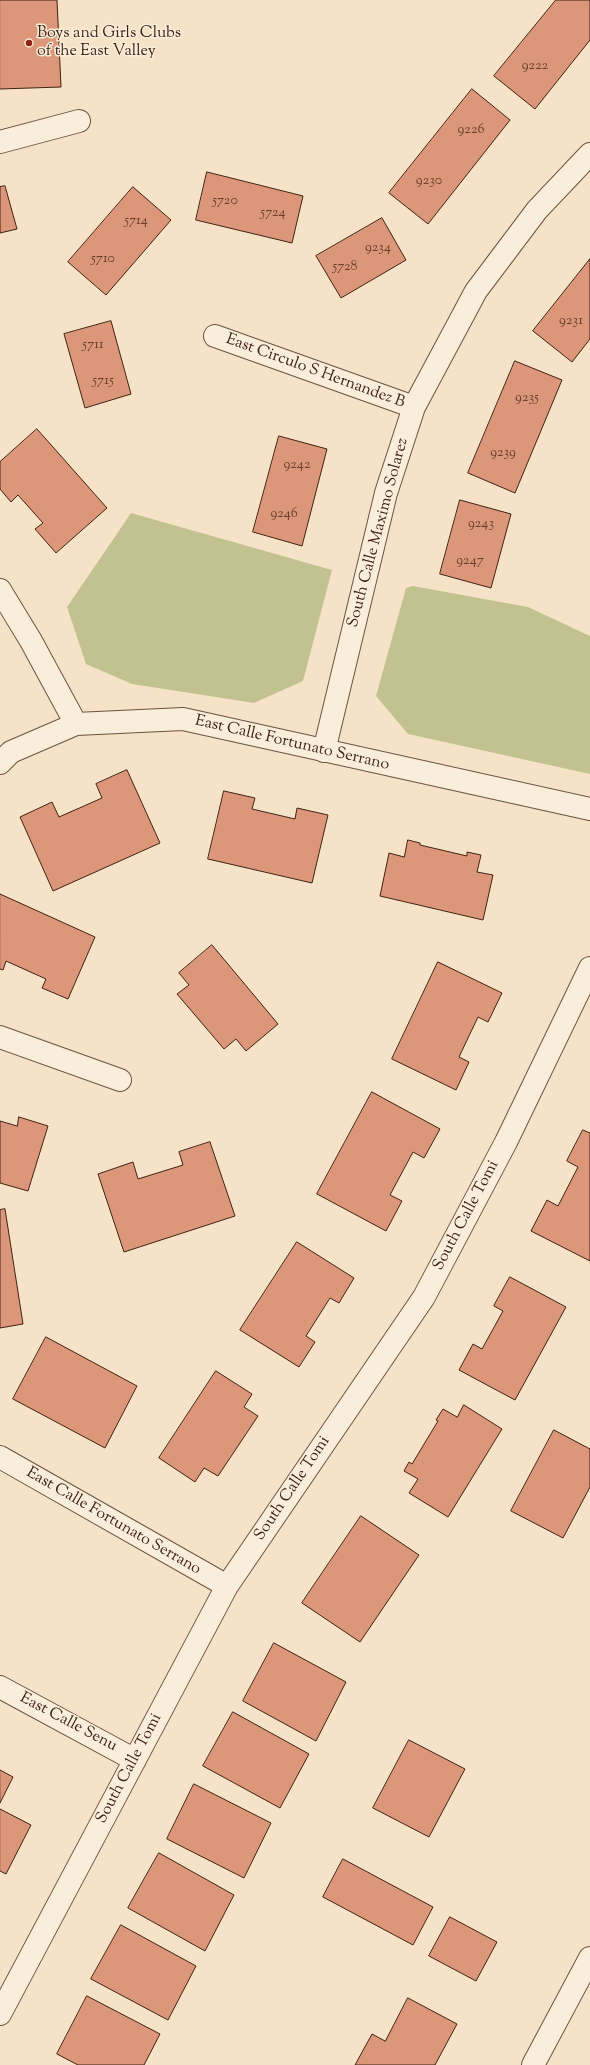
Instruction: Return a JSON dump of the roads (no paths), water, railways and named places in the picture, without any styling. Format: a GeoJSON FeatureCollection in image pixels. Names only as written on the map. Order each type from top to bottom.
{"type":"FeatureCollection","features":[{"type":"Feature","properties":{"kind":"street"},"geometry":{"type":"LineString","coordinates":[[0,142],[79,121]]}},
{"type":"Feature","properties":{"kind":"street","name":"South Calle Maximo Solarez"},"geometry":{"type":"LineString","coordinates":[[324,751],[386,493],[414,408],[476,292],[537,210],[590,154]]}},
{"type":"Feature","properties":{"kind":"street","name":"East Circulo S Hernandez B"},"geometry":{"type":"LineString","coordinates":[[215,336],[414,408]]}},
{"type":"Feature","properties":{"kind":"street"},"geometry":{"type":"LineString","coordinates":[[0,590],[31,641],[76,724]]}},
{"type":"Feature","properties":{"kind":"street","name":"East Calle Fortunato Serrano"},"geometry":{"type":"LineString","coordinates":[[0,763],[11,752],[76,724],[183,720],[590,810]]}},
{"type":"Feature","properties":{"kind":"street","name":"South Calle Tomi"},"geometry":{"type":"LineString","coordinates":[[0,2014],[227,1586],[424,1297],[506,1142],[590,968]]}},
{"type":"Feature","properties":{"kind":"street"},"geometry":{"type":"LineString","coordinates":[[0,1037],[120,1080]]}},
{"type":"Feature","properties":{"kind":"street","name":"East Calle Fortunato Serrano"},"geometry":{"type":"LineString","coordinates":[[0,1457],[227,1586]]}},
{"type":"Feature","properties":{"kind":"street","name":"East Calle Senu"},"geometry":{"type":"LineString","coordinates":[[0,1687],[135,1760]]}},
{"type":"Feature","properties":{"kind":"street"},"geometry":{"type":"LineString","coordinates":[[533,2065],[590,1958]]}},
{"type":"Feature","properties":{"kind":"place","name":"Boys and Girls Clubs of the East Valley"},"geometry":{"type":"Point","coordinates":[29,43]}}]}
